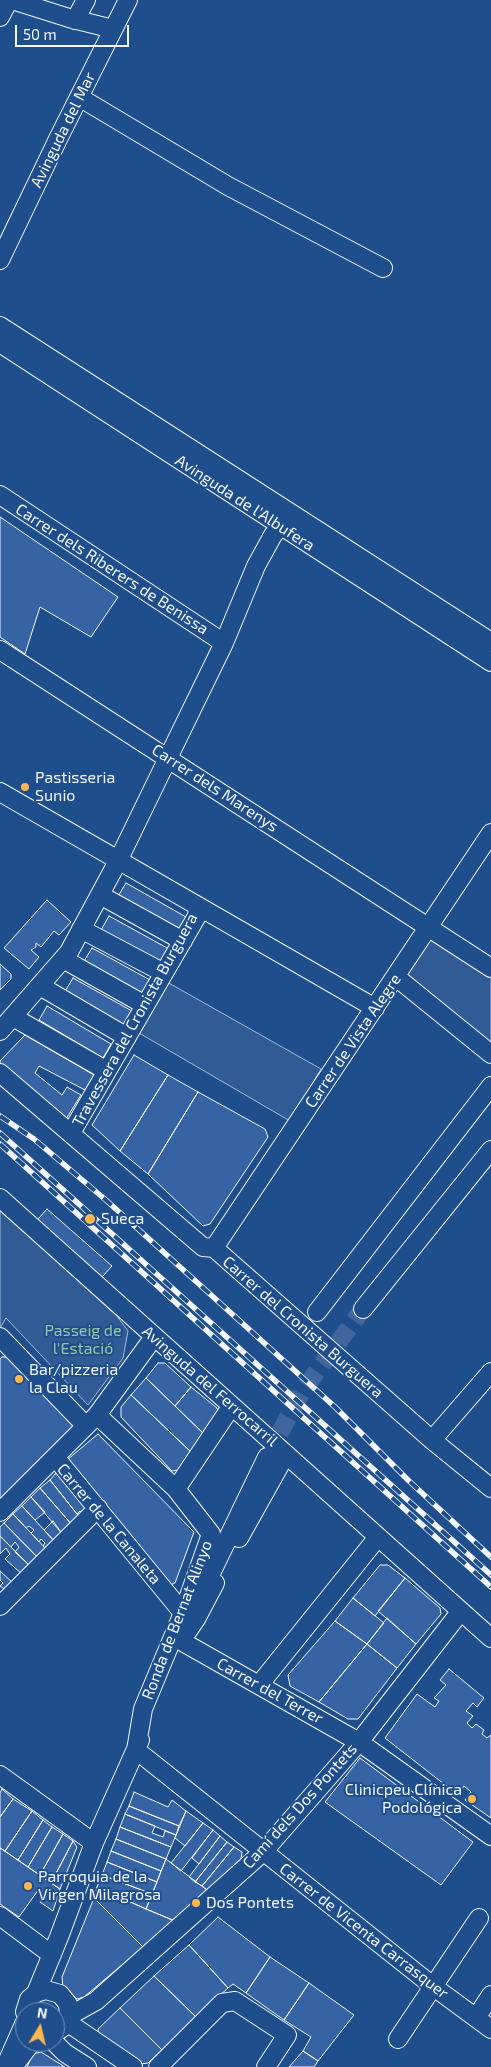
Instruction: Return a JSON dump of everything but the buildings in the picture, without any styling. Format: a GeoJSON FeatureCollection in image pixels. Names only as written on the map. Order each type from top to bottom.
{"type":"FeatureCollection","features":[{"type":"Feature","properties":{"kind":"street"},"geometry":{"type":"LineString","coordinates":[[0,17],[10,0],[75,20],[113,29]]}},
{"type":"Feature","properties":{"kind":"street"},"geometry":{"type":"LineString","coordinates":[[75,20],[86,0]]}},
{"type":"Feature","properties":{"kind":"street","name":"Avinguda del Mar"},"geometry":{"type":"LineString","coordinates":[[0,260],[128,0]]}},
{"type":"Feature","properties":{"kind":"street"},"geometry":{"type":"LineString","coordinates":[[79,97],[228,186],[383,268]]}},
{"type":"Feature","properties":{"kind":"street","name":"Avinguda de l'Albufera"},"geometry":{"type":"LineString","coordinates":[[0,326],[491,662]]}},
{"type":"Feature","properties":{"kind":"street","name":"Avinguda de l'Albufera"},"geometry":{"type":"LineString","coordinates":[[0,343],[287,521],[491,642]]}},
{"type":"Feature","properties":{"kind":"street","name":"Carrer dels Riberers de Benissa"},"geometry":{"type":"LineString","coordinates":[[0,495],[224,643]]}},
{"type":"Feature","properties":{"kind":"street"},"geometry":{"type":"LineString","coordinates":[[0,1032],[69,952],[118,861],[224,643],[256,566],[273,535],[287,521]]}},
{"type":"Feature","properties":{"kind":"street","name":"Carrer dels Marenys"},"geometry":{"type":"LineString","coordinates":[[0,650],[491,968]]}},
{"type":"Feature","properties":{"kind":"street"},"geometry":{"type":"LineString","coordinates":[[0,792],[375,1008]]}},
{"type":"Feature","properties":{"kind":"street","name":"Carrer de Vista Alegre"},"geometry":{"type":"LineString","coordinates":[[214,1248],[491,833]]}},
{"type":"Feature","properties":{"kind":"street"},"geometry":{"type":"LineString","coordinates":[[100,894],[182,941]]}},
{"type":"Feature","properties":{"kind":"street","name":"Travessera del Cronista Burguera"},"geometry":{"type":"LineString","coordinates":[[71,1133],[197,916],[198,906]]}},
{"type":"Feature","properties":{"kind":"street"},"geometry":{"type":"LineString","coordinates":[[81,929],[164,973]]}},
{"type":"Feature","properties":{"kind":"street"},"geometry":{"type":"LineString","coordinates":[[63,959],[145,1005]]}},
{"type":"Feature","properties":{"kind":"street"},"geometry":{"type":"LineString","coordinates":[[396,977],[491,1054]]}},
{"type":"Feature","properties":{"kind":"street"},"geometry":{"type":"LineString","coordinates":[[40,986],[127,1037]]}},
{"type":"Feature","properties":{"kind":"street"},"geometry":{"type":"LineString","coordinates":[[13,1017],[107,1071]]}},
{"type":"Feature","properties":{"kind":"street","name":"Carrer del Cronista Burguera"},"geometry":{"type":"LineString","coordinates":[[0,1073],[203,1247],[214,1248],[432,1440],[491,1488]]}},
{"type":"Feature","properties":{"kind":"street"},"geometry":{"type":"LineString","coordinates":[[317,1312],[491,1086]]}},
{"type":"Feature","properties":{"kind":"street"},"geometry":{"type":"LineString","coordinates":[[364,1309],[491,1150]]}},
{"type":"Feature","properties":{"kind":"street","name":"Avinguda del Ferrocarril"},"geometry":{"type":"LineString","coordinates":[[0,1198],[491,1638]]}},
{"type":"Feature","properties":{"kind":"street"},"geometry":{"type":"LineString","coordinates":[[0,1512],[91,1420],[154,1337]]}},
{"type":"Feature","properties":{"kind":"street"},"geometry":{"type":"LineString","coordinates":[[1,1341],[91,1420]]}},
{"type":"Feature","properties":{"kind":"street"},"geometry":{"type":"LineString","coordinates":[[432,1440],[491,1372]]}},
{"type":"Feature","properties":{"kind":"street"},"geometry":{"type":"LineString","coordinates":[[176,1489],[231,1407]]}},
{"type":"Feature","properties":{"kind":"street","name":"Ronda de Bernat Alinyo"},"geometry":{"type":"LineString","coordinates":[[91,1420],[176,1489],[211,1534],[183,1613],[143,1709],[136,1750]]}},
{"type":"Feature","properties":{"kind":"street"},"geometry":{"type":"LineString","coordinates":[[180,1641],[196,1619],[286,1454]]}},
{"type":"Feature","properties":{"kind":"street","name":"Ronda de Bernat Alinyo"},"geometry":{"type":"LineString","coordinates":[[44,1991],[52,1955],[94,1843],[136,1750],[213,1565],[267,1457]]}},
{"type":"Feature","properties":{"kind":"street","name":"Carrer de la Canaleta"},"geometry":{"type":"LineString","coordinates":[[55,1458],[183,1613]]}},
{"type":"Feature","properties":{"kind":"street"},"geometry":{"type":"LineString","coordinates":[[0,1606],[98,1508]]}},
{"type":"Feature","properties":{"kind":"street"},"geometry":{"type":"LineString","coordinates":[[259,1685],[378,1537]]}},
{"type":"Feature","properties":{"kind":"street","name":"Camí dels Dos Pontets"},"geometry":{"type":"LineString","coordinates":[[65,2022],[96,2001],[263,1852],[359,1742],[461,1611]]}},
{"type":"Feature","properties":{"kind":"street","name":"Carrer del Terrer"},"geometry":{"type":"LineString","coordinates":[[180,1641],[359,1742],[491,1836]]}},
{"type":"Feature","properties":{"kind":"street","name":"Carrer de Vicenta Carrasquer"},"geometry":{"type":"LineString","coordinates":[[136,1750],[434,1987],[491,2030]]}},
{"type":"Feature","properties":{"kind":"street"},"geometry":{"type":"LineString","coordinates":[[0,1775],[94,1843]]}},
{"type":"Feature","properties":{"kind":"street"},"geometry":{"type":"LineString","coordinates":[[0,1916],[52,1955]]}},
{"type":"Feature","properties":{"kind":"street"},"geometry":{"type":"LineString","coordinates":[[398,2039],[479,1918]]}},
{"type":"Feature","properties":{"kind":"street","name":"Ronda de Bernat Alinyo"},"geometry":{"type":"LineString","coordinates":[[44,1991],[59,1937]]}},
{"type":"Feature","properties":{"kind":"street"},"geometry":{"type":"LineString","coordinates":[[28,2002],[29,1999],[44,1991],[64,1997],[68,2004],[65,2018]]}},
{"type":"Feature","properties":{"kind":"street"},"geometry":{"type":"LineString","coordinates":[[476,2018],[491,1995]]}},
{"type":"Feature","properties":{"kind":"street"},"geometry":{"type":"LineString","coordinates":[[158,2067],[222,2003],[235,2001],[287,2035],[266,2067]]}},
{"type":"Feature","properties":{"kind":"street"},"geometry":{"type":"LineString","coordinates":[[65,2024],[133,2067]]}},
{"type":"Feature","properties":{"kind":"street"},"geometry":{"type":"LineString","coordinates":[[7,2059],[15,2043]]}},
{"type":"Feature","properties":{"kind":"street"},"geometry":{"type":"LineString","coordinates":[[64,2052],[87,2067]]}},
{"type":"Feature","properties":{"kind":"shaded area"},"geometry":{"type":"Polygon","coordinates":[[[430,932],[491,972],[491,1050],[402,976],[430,932]]]}},
{"type":"Feature","properties":{"kind":"shaded area"},"geometry":{"type":"Polygon","coordinates":[[[167,982],[321,1069],[290,1121],[139,1033],[167,982]]]}},
{"type":"Feature","properties":{"kind":"shaded area","name":"Passeig de l'Estació"},"geometry":{"type":"Polygon","coordinates":[[[0,1210],[117,1316],[128,1331],[123,1358],[88,1405],[6,1318],[0,1328],[0,1210]]]}},
{"type":"Feature","properties":{"kind":"tunnel"},"geometry":{"type":"LineString","coordinates":[[267,1457],[301,1393],[363,1309]]}},
{"type":"Feature","properties":{"kind":"railway"},"geometry":{"type":"LineString","coordinates":[[0,1116],[34,1139],[107,1201],[335,1407],[408,1480],[491,1557]]}},
{"type":"Feature","properties":{"kind":"railway"},"geometry":{"type":"LineString","coordinates":[[0,1133],[491,1575]]}},
{"type":"Feature","properties":{"kind":"railway"},"geometry":{"type":"LineString","coordinates":[[0,1144],[491,1587]]}},
{"type":"Feature","properties":{"kind":"place","name":"Pastisseria Sunio"},"geometry":{"type":"Point","coordinates":[25,787]}},
{"type":"Feature","properties":{"kind":"place","name":"Sueca"},"geometry":{"type":"Point","coordinates":[90,1219]}},
{"type":"Feature","properties":{"kind":"place","name":"Bar/pizzeria la Clau"},"geometry":{"type":"Point","coordinates":[19,1379]}},
{"type":"Feature","properties":{"kind":"place","name":"Clinicpeu Clínica Podológica"},"geometry":{"type":"Point","coordinates":[472,1799]}},
{"type":"Feature","properties":{"kind":"place","name":"Parroquia de la Virgen Milagrosa"},"geometry":{"type":"Point","coordinates":[28,1886]}},
{"type":"Feature","properties":{"kind":"place","name":"Dos Pontets"},"geometry":{"type":"Point","coordinates":[196,1903]}}]}
